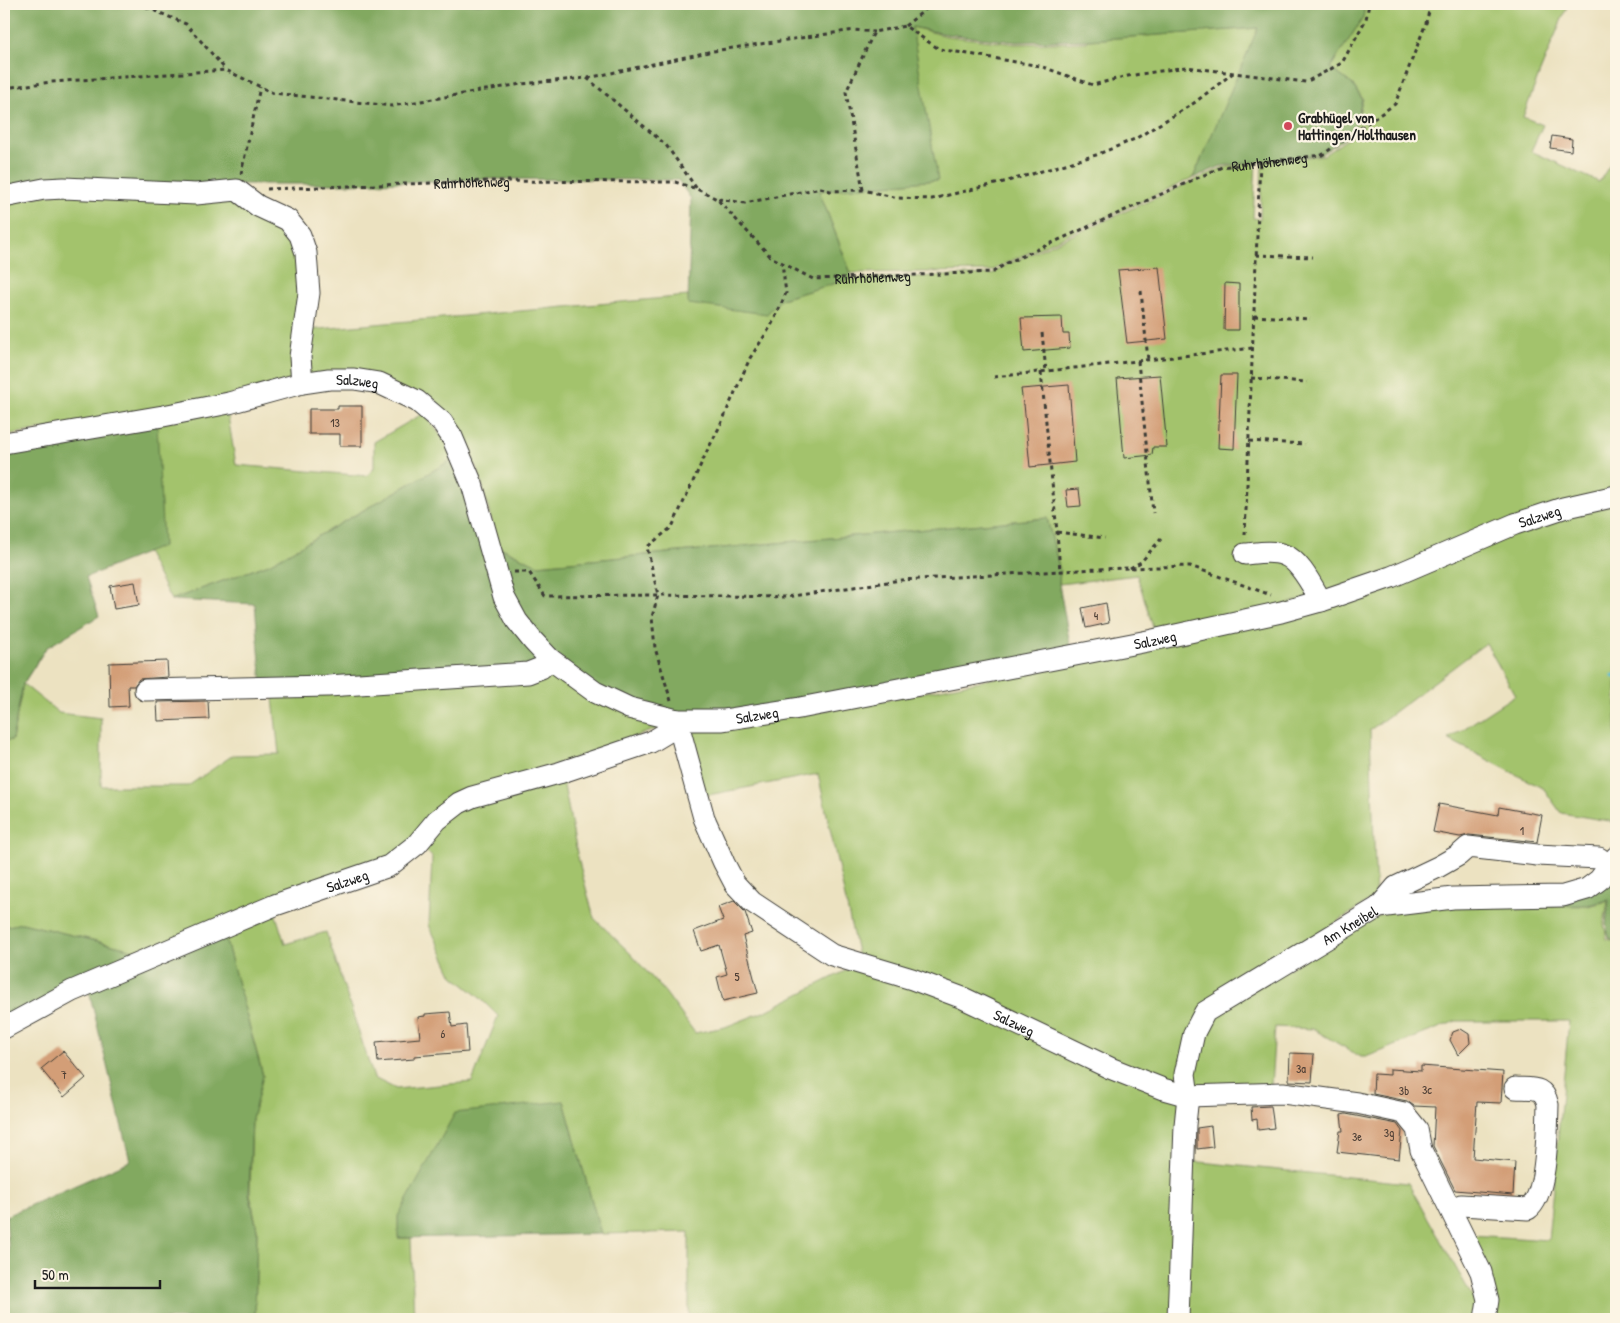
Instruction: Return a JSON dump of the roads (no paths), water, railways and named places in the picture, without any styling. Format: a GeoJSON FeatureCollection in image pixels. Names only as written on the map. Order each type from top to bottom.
{"type":"FeatureCollection","features":[{"type":"Feature","properties":{"kind":"street"},"geometry":{"type":"LineString","coordinates":[[4,197],[54,188],[196,194],[237,190],[258,206],[288,220],[300,235],[306,253],[309,294],[300,357],[302,383]]}},
{"type":"Feature","properties":{"kind":"street","name":"Salzweg"},"geometry":{"type":"LineString","coordinates":[[4,443],[228,403],[302,383],[329,379],[379,383],[417,401],[442,422],[452,437],[472,484],[504,597],[517,621],[550,660],[611,701],[628,708],[676,720],[723,720],[800,708],[1153,640],[1281,612],[1321,601],[1392,577],[1515,524],[1563,508],[1616,496]]}},
{"type":"Feature","properties":{"kind":"street"},"geometry":{"type":"LineString","coordinates":[[1244,554],[1276,553],[1286,555],[1292,559],[1303,573],[1321,601]]}},
{"type":"Feature","properties":{"kind":"street"},"geometry":{"type":"LineString","coordinates":[[146,690],[328,686],[528,673],[541,668],[550,660]]}},
{"type":"Feature","properties":{"kind":"street","name":"Salzweg"},"geometry":{"type":"LineString","coordinates":[[4,1028],[72,991],[267,909],[389,866],[417,844],[437,820],[459,803],[472,797],[559,773],[650,742],[666,733],[676,720]]}},
{"type":"Feature","properties":{"kind":"street","name":"Salzweg"},"geometry":{"type":"LineString","coordinates":[[676,720],[704,818],[735,884],[752,902],[832,955],[912,978],[963,998],[1110,1068],[1188,1096]]}},
{"type":"Feature","properties":{"kind":"street"},"geometry":{"type":"LineString","coordinates":[[1379,907],[1396,886],[1438,867],[1459,855],[1468,847],[1537,855],[1599,858],[1613,861]]}},
{"type":"Feature","properties":{"kind":"street","name":"Am Kneibel"},"geometry":{"type":"LineString","coordinates":[[1178,1319],[1185,1125],[1188,1096],[1185,1074],[1194,1033],[1205,1012],[1379,907],[1453,898],[1563,896],[1587,889],[1599,880],[1613,861]]}},
{"type":"Feature","properties":{"kind":"street"},"geometry":{"type":"LineString","coordinates":[[1452,1210],[1461,1205],[1521,1210],[1528,1209],[1537,1199],[1545,1167],[1547,1098],[1543,1092],[1537,1089],[1515,1088]]}},
{"type":"Feature","properties":{"kind":"street"},"geometry":{"type":"LineString","coordinates":[[1188,1096],[1284,1093],[1357,1103],[1404,1113],[1417,1129],[1421,1150],[1481,1272],[1488,1300],[1485,1319]]}},
{"type":"Feature","properties":{"kind":"place","name":"Grabhügel von Hattingen/Holthausen"},"geometry":{"type":"Point","coordinates":[1288,126]}}]}
